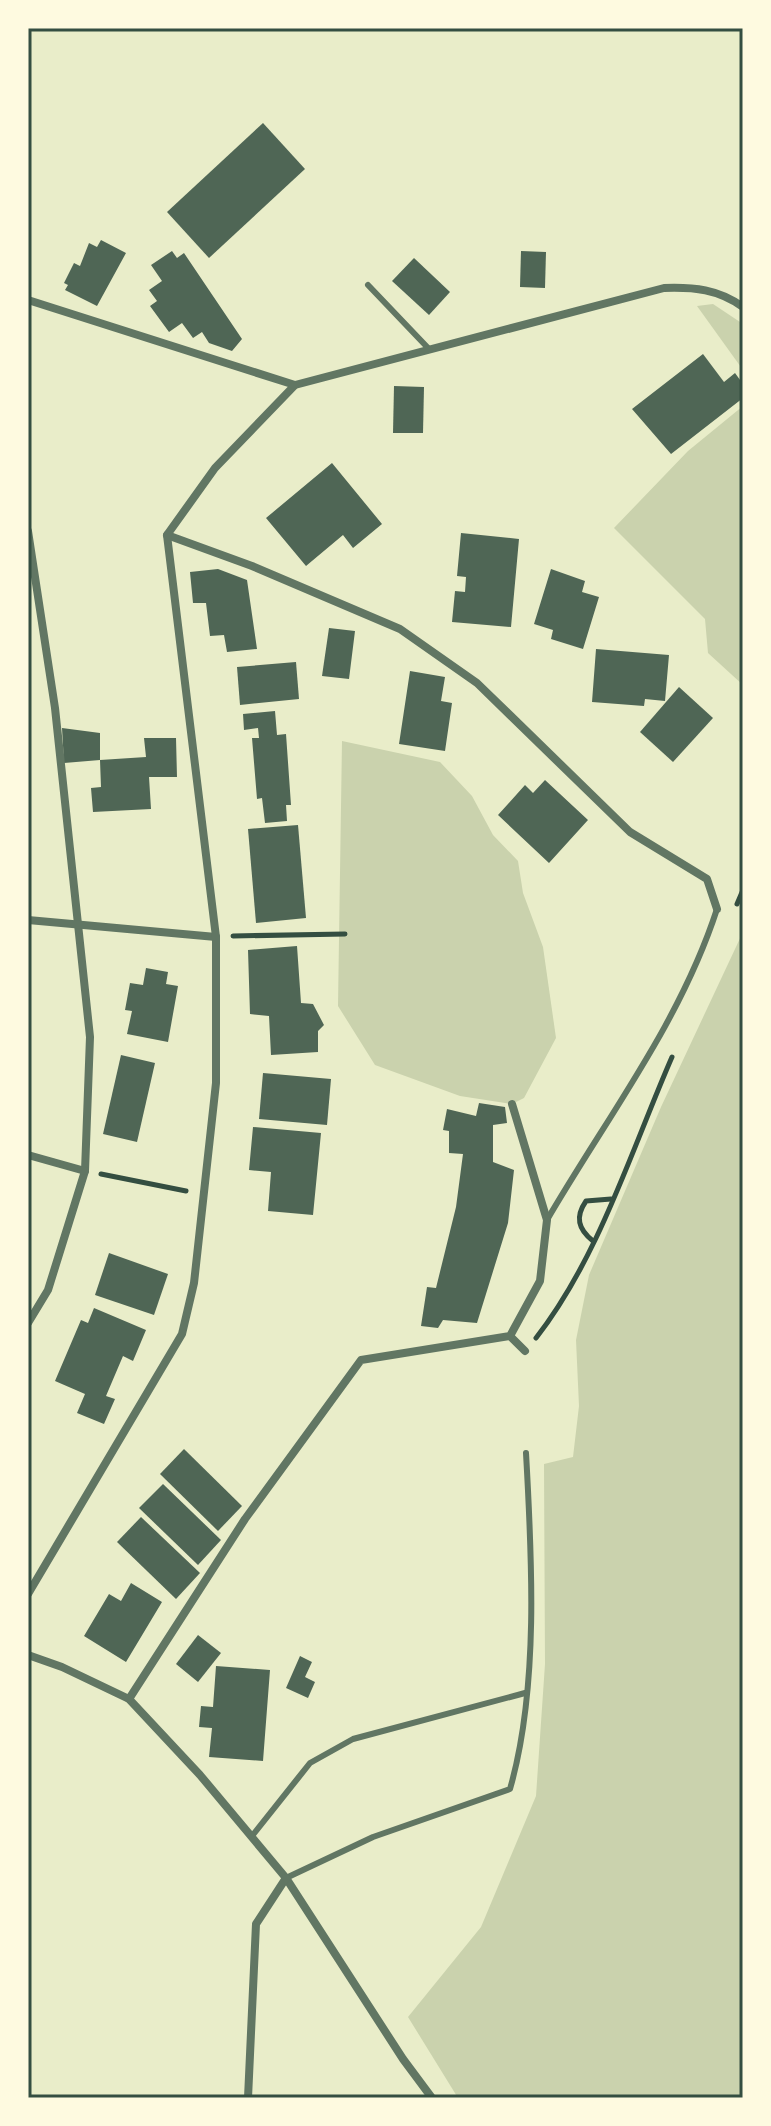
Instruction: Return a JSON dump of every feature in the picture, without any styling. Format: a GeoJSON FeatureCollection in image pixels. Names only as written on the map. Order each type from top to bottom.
{"type":"FeatureCollection","features":[{"type":"Feature","properties":{"kind":"street"},"geometry":{"type":"LineString","coordinates":[[28,1594],[182,1334],[194,1283],[216,1083],[216,937],[167,535],[215,468],[295,385],[664,288],[697,287],[728,296],[743,307]]}},
{"type":"Feature","properties":{"kind":"street"},"geometry":{"type":"LineString","coordinates":[[28,300],[295,385]]}},
{"type":"Feature","properties":{"kind":"street"},"geometry":{"type":"LineString","coordinates":[[28,531],[55,708],[90,1037],[85,1171],[48,1290],[28,1323]]}},
{"type":"Feature","properties":{"kind":"street"},"geometry":{"type":"LineString","coordinates":[[167,535],[252,566],[400,629],[477,683],[630,832],[707,879],[717,909]]}},
{"type":"Feature","properties":{"kind":"street"},"geometry":{"type":"LineString","coordinates":[[28,920],[216,937]]}},
{"type":"Feature","properties":{"kind":"street"},"geometry":{"type":"LineString","coordinates":[[510,1336],[540,1281],[547,1220],[512,1104]]}},
{"type":"Feature","properties":{"kind":"street"},"geometry":{"type":"LineString","coordinates":[[28,1155],[85,1171]]}},
{"type":"Feature","properties":{"kind":"street"},"geometry":{"type":"LineString","coordinates":[[510,1336],[525,1351]]}},
{"type":"Feature","properties":{"kind":"street"},"geometry":{"type":"LineString","coordinates":[[129,1699],[245,1519],[361,1360],[510,1336]]}},
{"type":"Feature","properties":{"kind":"street"},"geometry":{"type":"LineString","coordinates":[[28,1655],[62,1667],[129,1699],[286,1878],[403,2059],[432,2098]]}},
{"type":"Feature","properties":{"kind":"street"},"geometry":{"type":"LineString","coordinates":[[248,2098],[256,1924],[286,1878]]}},
{"type":"Feature","properties":{"kind":"lane"},"geometry":{"type":"LineString","coordinates":[[368,285],[429,349]]}},
{"type":"Feature","properties":{"kind":"lane"},"geometry":{"type":"LineString","coordinates":[[547,1220],[670,1022],[703,954],[717,909]]}},
{"type":"Feature","properties":{"kind":"lane"},"geometry":{"type":"LineString","coordinates":[[286,1878],[373,1837],[510,1789],[522,1747],[532,1606],[526,1453]]}},
{"type":"Feature","properties":{"kind":"lane"},"geometry":{"type":"LineString","coordinates":[[252,1836],[310,1763],[353,1739],[525,1693]]}},
{"type":"Feature","properties":{"kind":"path"},"geometry":{"type":"LineString","coordinates":[[733,915],[743,890]]}},
{"type":"Feature","properties":{"kind":"path"},"geometry":{"type":"LineString","coordinates":[[216,937],[345,934]]}},
{"type":"Feature","properties":{"kind":"path"},"geometry":{"type":"LineString","coordinates":[[525,1351],[562,1304],[593,1241],[678,1044]]}},
{"type":"Feature","properties":{"kind":"path"},"geometry":{"type":"LineString","coordinates":[[85,1171],[205,1195]]}},
{"type":"Feature","properties":{"kind":"path"},"geometry":{"type":"LineString","coordinates":[[593,1241],[583,1233],[578,1221],[579,1210],[586,1201],[611,1199]]}},
{"type":"Feature","properties":{"kind":"green space"},"geometry":{"type":"Polygon","coordinates":[[[713,304],[743,324],[743,370],[697,306],[713,304]]]}},
{"type":"Feature","properties":{"kind":"green space"},"geometry":{"type":"Polygon","coordinates":[[[743,406],[743,685],[708,653],[705,619],[614,528],[688,451],[743,406]]]}},
{"type":"Feature","properties":{"kind":"green space"},"geometry":{"type":"Polygon","coordinates":[[[342,741],[440,762],[472,796],[493,835],[518,861],[523,893],[543,947],[556,1038],[524,1098],[512,1104],[460,1096],[375,1065],[338,1006],[342,741]]]}},
{"type":"Feature","properties":{"kind":"green space"},"geometry":{"type":"Polygon","coordinates":[[[743,932],[743,2098],[458,2098],[408,2017],[481,1927],[536,1796],[545,1664],[544,1464],[573,1457],[579,1406],[576,1340],[589,1275],[661,1107],[743,932]]]}},
{"type":"Feature","properties":{"kind":"building"},"geometry":{"type":"Polygon","coordinates":[[[263,123],[305,169],[209,258],[167,212],[263,123]]]}},
{"type":"Feature","properties":{"kind":"building"},"geometry":{"type":"Polygon","coordinates":[[[101,240],[126,253],[97,306],[65,290],[68,285],[64,283],[74,263],[80,266],[89,243],[97,247],[101,240]]]}},
{"type":"Feature","properties":{"kind":"building"},"geometry":{"type":"Polygon","coordinates":[[[172,251],[177,258],[184,253],[242,339],[232,351],[209,343],[202,332],[193,338],[182,323],[169,332],[150,306],[157,301],[149,290],[162,281],[151,265],[172,251]]]}},
{"type":"Feature","properties":{"kind":"building"},"geometry":{"type":"Polygon","coordinates":[[[521,251],[546,252],[545,288],[520,287],[521,251]]]}},
{"type":"Feature","properties":{"kind":"building"},"geometry":{"type":"Polygon","coordinates":[[[414,258],[450,292],[429,315],[392,281],[414,258]]]}},
{"type":"Feature","properties":{"kind":"building"},"geometry":{"type":"Polygon","coordinates":[[[703,354],[724,382],[735,373],[743,384],[743,398],[671,454],[632,409],[703,354]]]}},
{"type":"Feature","properties":{"kind":"building"},"geometry":{"type":"Polygon","coordinates":[[[394,386],[424,387],[423,433],[393,433],[394,386]]]}},
{"type":"Feature","properties":{"kind":"building"},"geometry":{"type":"Polygon","coordinates":[[[332,463],[382,524],[353,548],[343,535],[306,566],[266,518],[332,463]]]}},
{"type":"Feature","properties":{"kind":"building"},"geometry":{"type":"Polygon","coordinates":[[[461,533],[519,539],[511,627],[452,622],[455,591],[465,592],[466,577],[457,576],[461,533]]]}},
{"type":"Feature","properties":{"kind":"building"},"geometry":{"type":"Polygon","coordinates":[[[218,569],[247,580],[257,649],[227,652],[224,635],[210,636],[206,603],[193,603],[190,572],[218,569]]]}},
{"type":"Feature","properties":{"kind":"building"},"geometry":{"type":"Polygon","coordinates":[[[551,569],[585,581],[582,592],[599,597],[583,649],[551,639],[553,630],[534,624],[551,569]]]}},
{"type":"Feature","properties":{"kind":"building"},"geometry":{"type":"Polygon","coordinates":[[[329,628],[355,631],[349,679],[322,676],[329,628]]]}},
{"type":"Feature","properties":{"kind":"building"},"geometry":{"type":"Polygon","coordinates":[[[596,649],[669,655],[665,701],[645,699],[644,706],[592,702],[596,649]]]}},
{"type":"Feature","properties":{"kind":"building"},"geometry":{"type":"Polygon","coordinates":[[[296,662],[299,699],[240,705],[237,667],[296,662]]]}},
{"type":"Feature","properties":{"kind":"building"},"geometry":{"type":"Polygon","coordinates":[[[410,671],[445,677],[441,701],[452,703],[445,751],[399,744],[410,671]]]}},
{"type":"Feature","properties":{"kind":"building"},"geometry":{"type":"Polygon","coordinates":[[[679,687],[713,718],[673,762],[640,732],[679,687]]]}},
{"type":"Feature","properties":{"kind":"building"},"geometry":{"type":"Polygon","coordinates":[[[275,711],[277,735],[286,734],[291,805],[286,805],[287,821],[265,823],[262,798],[257,799],[252,738],[259,738],[258,728],[244,730],[243,714],[275,711]]]}},
{"type":"Feature","properties":{"kind":"building"},"geometry":{"type":"Polygon","coordinates":[[[62,728],[100,733],[100,760],[64,763],[62,728]]]}},
{"type":"Feature","properties":{"kind":"building"},"geometry":{"type":"Polygon","coordinates":[[[144,738],[176,738],[177,777],[149,777],[151,809],[93,812],[91,788],[101,787],[100,760],[146,757],[144,738]]]}},
{"type":"Feature","properties":{"kind":"building"},"geometry":{"type":"Polygon","coordinates":[[[545,780],[588,820],[549,863],[498,815],[525,785],[533,793],[545,780]]]}},
{"type":"Feature","properties":{"kind":"building"},"geometry":{"type":"Polygon","coordinates":[[[298,825],[306,918],[256,923],[248,829],[298,825]]]}},
{"type":"Feature","properties":{"kind":"building"},"geometry":{"type":"Polygon","coordinates":[[[297,946],[301,1003],[313,1004],[324,1025],[318,1031],[318,1052],[271,1055],[269,1016],[250,1014],[248,950],[297,946]]]}},
{"type":"Feature","properties":{"kind":"building"},"geometry":{"type":"Polygon","coordinates":[[[146,968],[168,972],[166,984],[178,986],[168,1042],[127,1034],[132,1011],[125,1010],[130,983],[143,985],[146,968]]]}},
{"type":"Feature","properties":{"kind":"building"},"geometry":{"type":"Polygon","coordinates":[[[121,1055],[155,1063],[137,1142],[103,1134],[121,1055]]]}},
{"type":"Feature","properties":{"kind":"building"},"geometry":{"type":"Polygon","coordinates":[[[263,1073],[331,1079],[327,1125],[259,1119],[263,1073]]]}},
{"type":"Feature","properties":{"kind":"building"},"geometry":{"type":"Polygon","coordinates":[[[479,1103],[505,1107],[507,1123],[493,1125],[493,1162],[514,1170],[508,1223],[477,1323],[443,1320],[438,1328],[421,1326],[427,1287],[436,1288],[456,1207],[463,1154],[449,1153],[449,1131],[443,1130],[447,1109],[476,1116],[479,1103]]]}},
{"type":"Feature","properties":{"kind":"building"},"geometry":{"type":"Polygon","coordinates":[[[253,1127],[321,1133],[313,1215],[268,1211],[271,1172],[249,1170],[253,1127]]]}},
{"type":"Feature","properties":{"kind":"building"},"geometry":{"type":"Polygon","coordinates":[[[109,1253],[168,1274],[154,1315],[95,1295],[109,1253]]]}},
{"type":"Feature","properties":{"kind":"building"},"geometry":{"type":"Polygon","coordinates":[[[94,1308],[146,1330],[133,1361],[123,1356],[106,1396],[115,1399],[104,1424],[77,1413],[85,1394],[55,1381],[81,1320],[88,1323],[94,1308]]]}},
{"type":"Feature","properties":{"kind":"building"},"geometry":{"type":"Polygon","coordinates":[[[184,1449],[242,1506],[218,1531],[160,1474],[184,1449]]]}},
{"type":"Feature","properties":{"kind":"building"},"geometry":{"type":"Polygon","coordinates":[[[163,1484],[221,1540],[198,1565],[139,1508],[163,1484]]]}},
{"type":"Feature","properties":{"kind":"building"},"geometry":{"type":"Polygon","coordinates":[[[141,1517],[200,1573],[176,1599],[117,1542],[141,1517]]]}},
{"type":"Feature","properties":{"kind":"building"},"geometry":{"type":"Polygon","coordinates":[[[131,1583],[162,1602],[126,1662],[84,1636],[109,1594],[121,1601],[131,1583]]]}},
{"type":"Feature","properties":{"kind":"building"},"geometry":{"type":"Polygon","coordinates":[[[198,1635],[221,1653],[198,1682],[176,1664],[198,1635]]]}},
{"type":"Feature","properties":{"kind":"building"},"geometry":{"type":"Polygon","coordinates":[[[300,1656],[312,1662],[305,1677],[315,1682],[308,1698],[286,1688],[300,1656]]]}},
{"type":"Feature","properties":{"kind":"building"},"geometry":{"type":"Polygon","coordinates":[[[216,1666],[270,1670],[263,1761],[209,1757],[212,1728],[199,1727],[201,1706],[213,1707],[216,1666]]]}}]}
